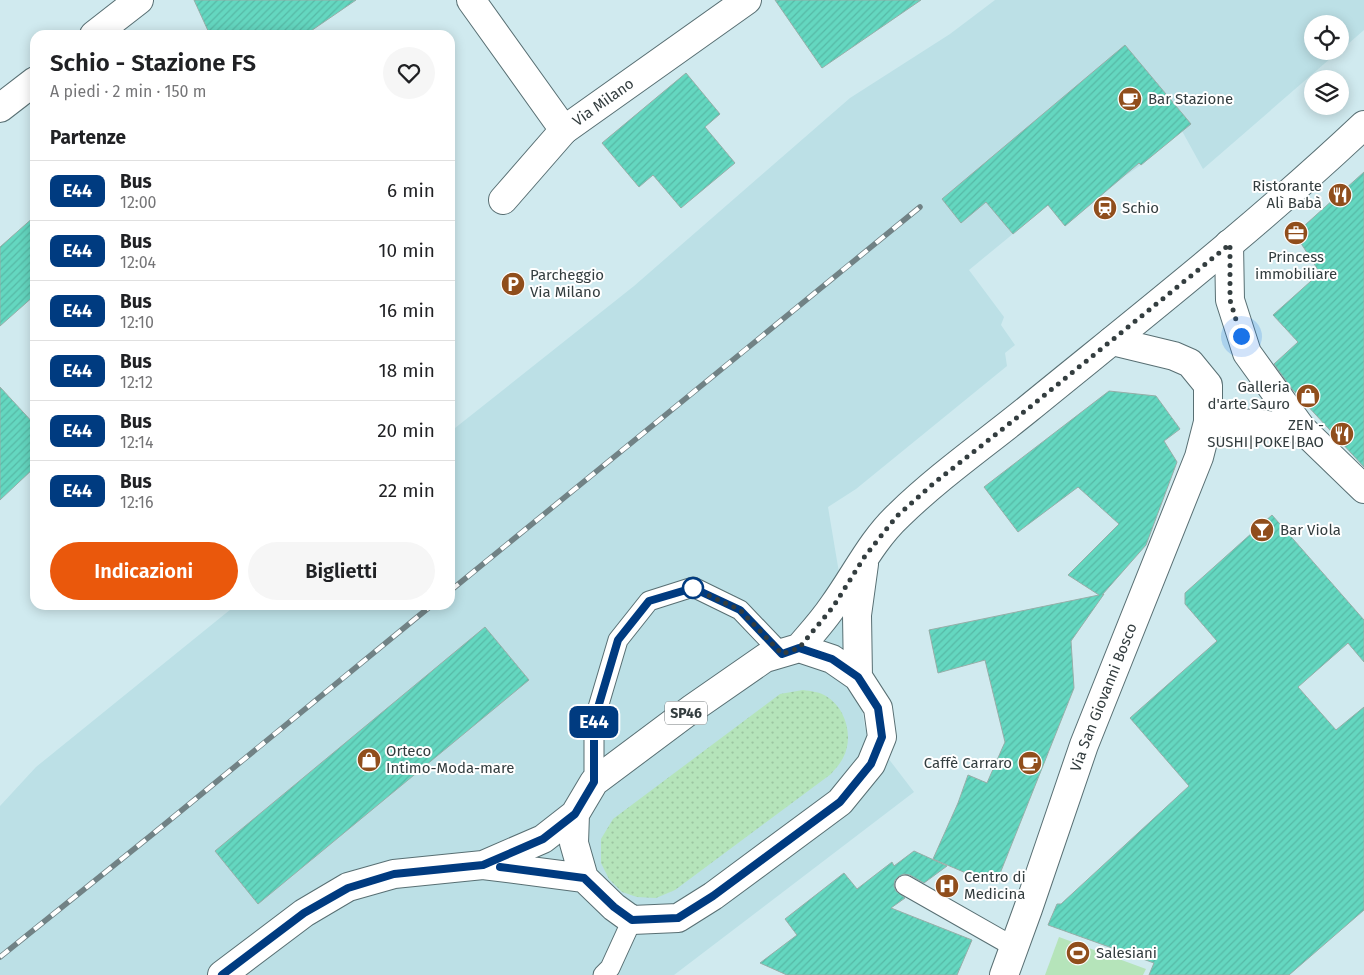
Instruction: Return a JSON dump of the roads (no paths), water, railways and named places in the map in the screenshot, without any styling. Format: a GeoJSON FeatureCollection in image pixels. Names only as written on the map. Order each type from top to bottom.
{"type":"FeatureCollection","features":[{"type":"Feature","properties":{"kind":"main road"},"geometry":{"type":"LineString","coordinates":[[100,30],[138,0]]}},
{"type":"Feature","properties":{"kind":"main road","name":"Via Milano"},"geometry":{"type":"LineString","coordinates":[[471,0],[564,130],[747,0]]}},
{"type":"Feature","properties":{"kind":"main road"},"geometry":{"type":"LineString","coordinates":[[0,108],[30,84]]}},
{"type":"Feature","properties":{"kind":"main road"},"geometry":{"type":"LineString","coordinates":[[790,651],[833,607],[865,556],[897,516],[934,483],[1230,244],[1364,126]]}},
{"type":"Feature","properties":{"kind":"main road"},"geometry":{"type":"LineString","coordinates":[[503,200],[564,130]]}},
{"type":"Feature","properties":{"kind":"main road"},"geometry":{"type":"LineString","coordinates":[[1230,244],[1230,300],[1247,354],[1302,429],[1364,489]]}},
{"type":"Feature","properties":{"kind":"main road","name":"Via San Giovanni Bosco"},"geometry":{"type":"LineString","coordinates":[[1004,975],[1084,745],[1199,457],[1208,422],[1208,385],[1190,363],[1174,356],[1112,341]]}},
{"type":"Feature","properties":{"kind":"main road"},"geometry":{"type":"LineString","coordinates":[[1208,422],[1259,424],[1302,429]]}},
{"type":"Feature","properties":{"kind":"main road"},"geometry":{"type":"LineString","coordinates":[[858,677],[857,616],[865,556]]}},
{"type":"Feature","properties":{"kind":"main road"},"geometry":{"type":"LineString","coordinates":[[575,814],[574,843],[584,878],[614,907],[632,920],[678,918],[713,896],[840,802],[871,764],[882,737],[878,708],[858,677],[832,659],[790,651]]}},
{"type":"Feature","properties":{"kind":"main road","name":"SP46"},"geometry":{"type":"LineString","coordinates":[[594,782],[692,708],[765,658],[790,651]]}},
{"type":"Feature","properties":{"kind":"main road"},"geometry":{"type":"LineString","coordinates":[[483,865],[543,839],[575,814],[594,782]]}},
{"type":"Feature","properties":{"kind":"main road"},"geometry":{"type":"LineString","coordinates":[[222,975],[304,913],[348,888],[394,874],[483,865],[584,878]]}},
{"type":"Feature","properties":{"kind":"lane"},"geometry":{"type":"LineString","coordinates":[[594,782],[594,721],[618,640],[649,601],[693,588],[740,610],[790,651]]}},
{"type":"Feature","properties":{"kind":"lane"},"geometry":{"type":"LineString","coordinates":[[905,885],[1014,947]]}},
{"type":"Feature","properties":{"kind":"lane"},"geometry":{"type":"LineString","coordinates":[[603,975],[610,968],[632,920]]}},
{"type":"Feature","properties":{"kind":"railway"},"geometry":{"type":"LineString","coordinates":[[455,587],[920,207]]}},
{"type":"Feature","properties":{"kind":"railway"},"geometry":{"type":"LineString","coordinates":[[0,957],[426,610]]}},
{"type":"Feature","properties":{"kind":"place","name":"Bar Stazione"},"geometry":{"type":"Point","coordinates":[1130,99]}},
{"type":"Feature","properties":{"kind":"place","name":"Ristorante Alì Babà"},"geometry":{"type":"Point","coordinates":[1340,195]}},
{"type":"Feature","properties":{"kind":"place","name":"Schio"},"geometry":{"type":"Point","coordinates":[1105,208]}},
{"type":"Feature","properties":{"kind":"place","name":"Princess immobiliare"},"geometry":{"type":"Point","coordinates":[1296,233]}},
{"type":"Feature","properties":{"kind":"place","name":"Parcheggio Via Milano"},"geometry":{"type":"Point","coordinates":[513,284]}},
{"type":"Feature","properties":{"kind":"place","name":"Galleria d'arte Sauro"},"geometry":{"type":"Point","coordinates":[1308,396]}},
{"type":"Feature","properties":{"kind":"place","name":"ZEN - SUSHI|POKE|BAO"},"geometry":{"type":"Point","coordinates":[1342,434]}},
{"type":"Feature","properties":{"kind":"place","name":"Bar Viola"},"geometry":{"type":"Point","coordinates":[1262,530]}},
{"type":"Feature","properties":{"kind":"place","name":"Orteco Intimo-Moda-mare"},"geometry":{"type":"Point","coordinates":[369,760]}},
{"type":"Feature","properties":{"kind":"place","name":"Caffè Carraro"},"geometry":{"type":"Point","coordinates":[1030,763]}},
{"type":"Feature","properties":{"kind":"place","name":"Centro di Medicina"},"geometry":{"type":"Point","coordinates":[947,886]}},
{"type":"Feature","properties":{"kind":"place","name":"Salesiani"},"geometry":{"type":"Point","coordinates":[1078,953]}}]}
